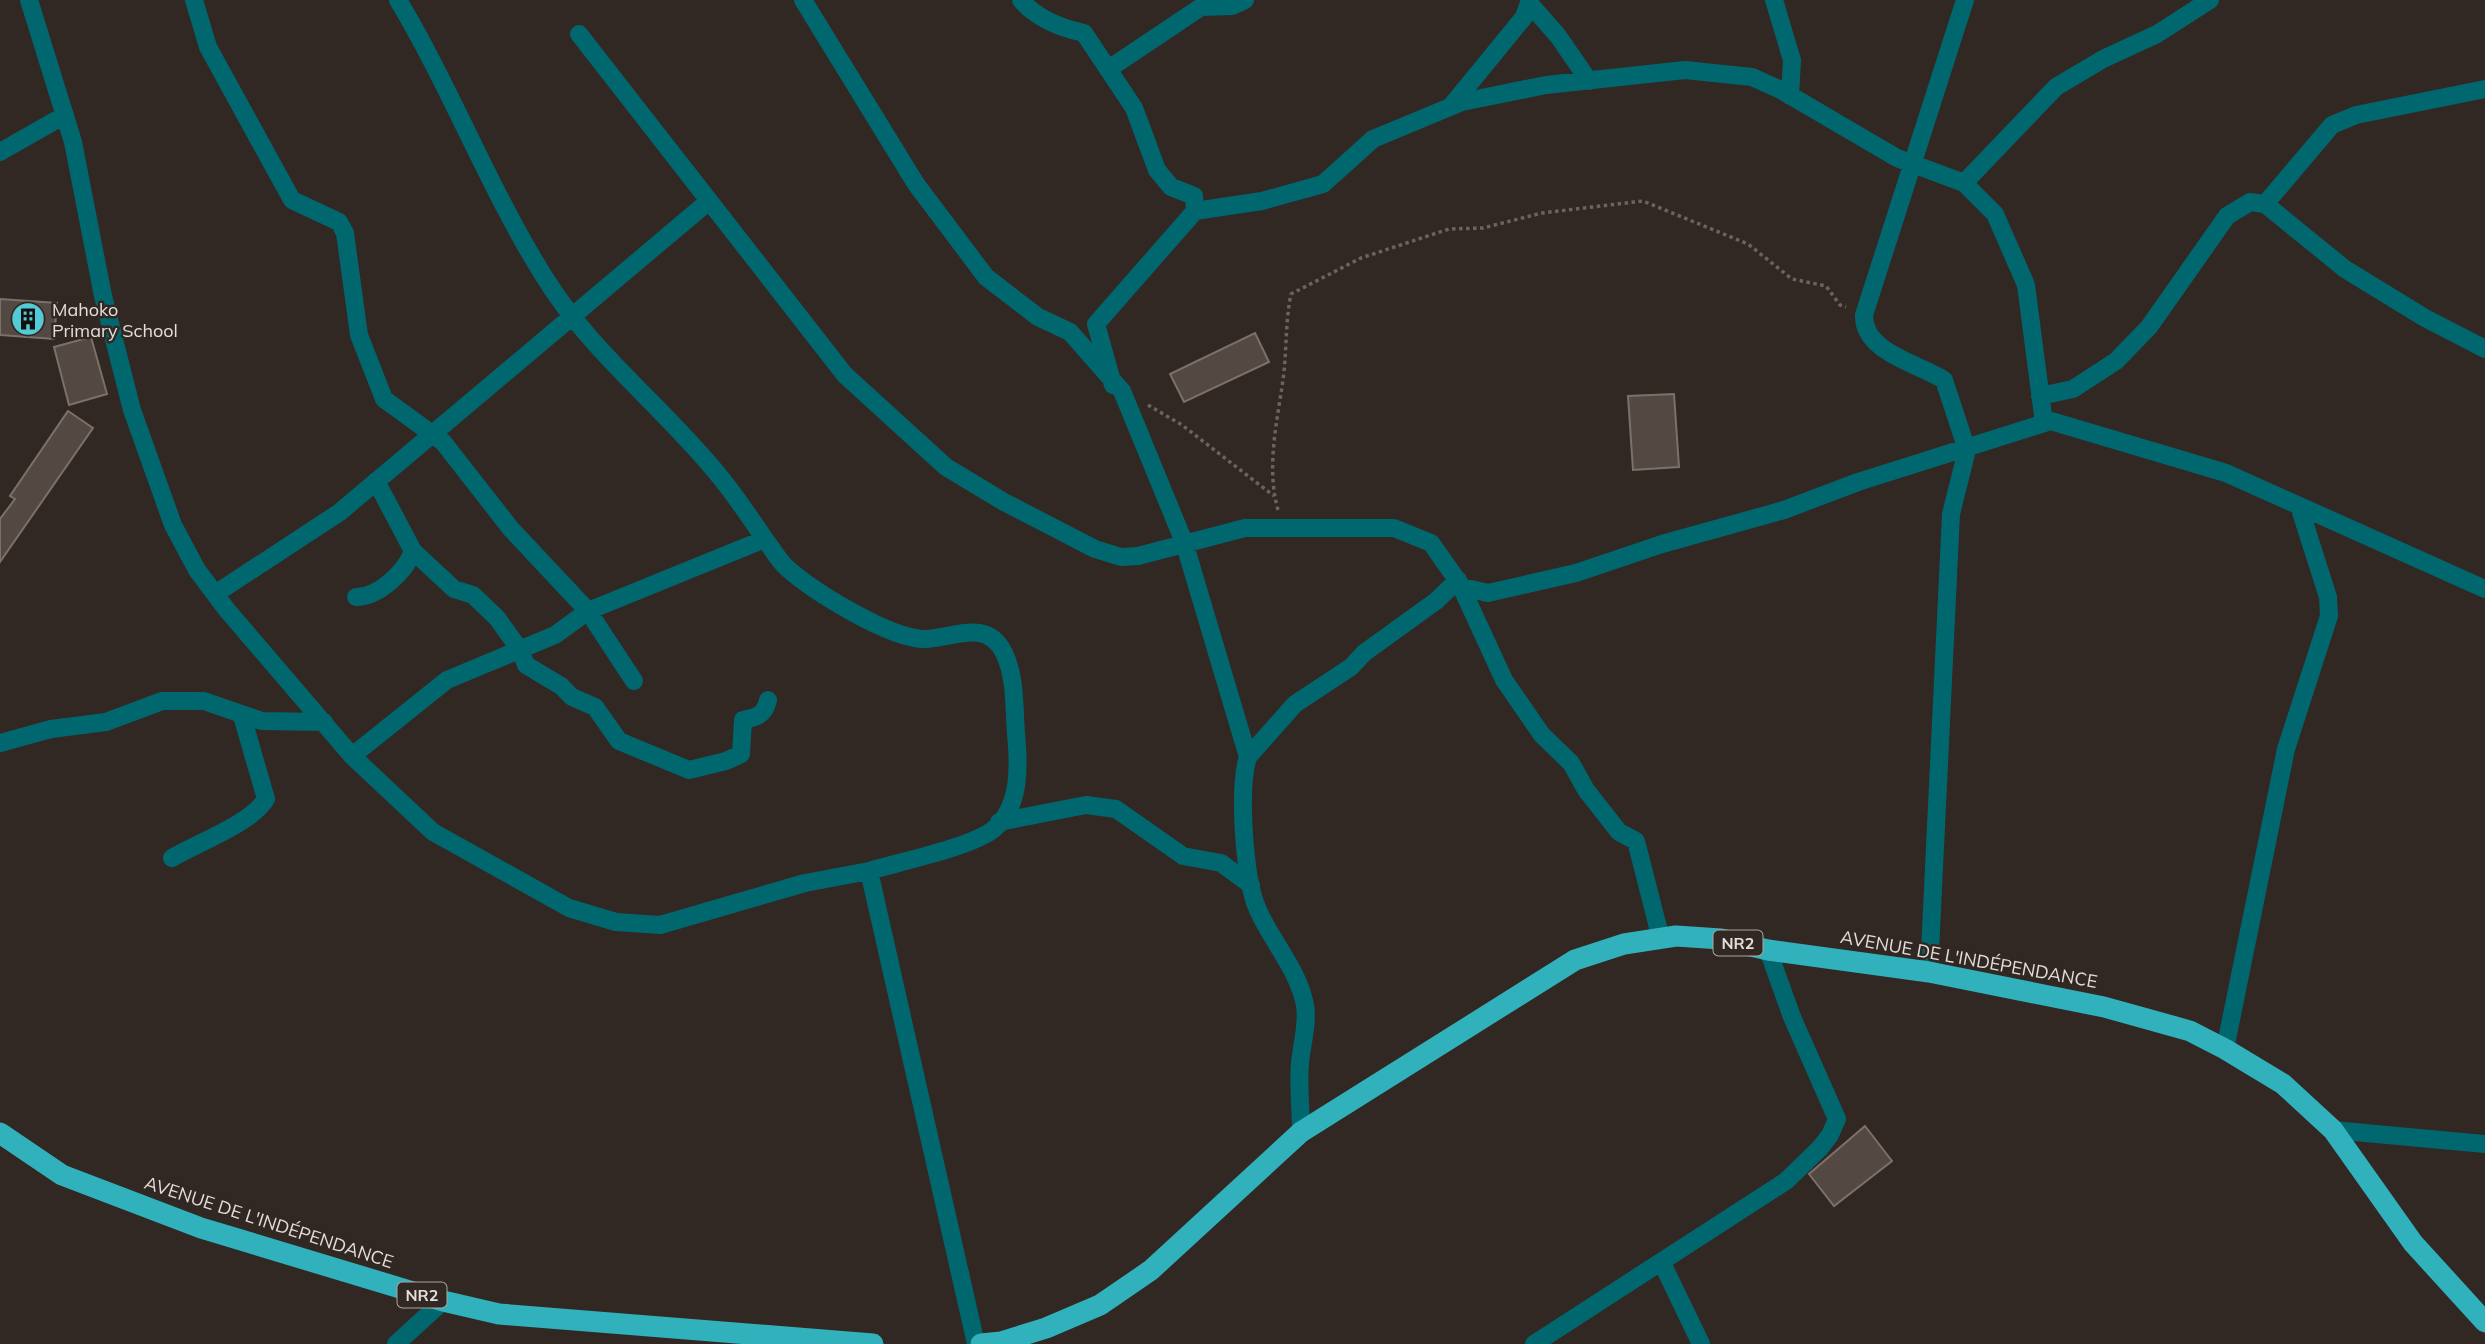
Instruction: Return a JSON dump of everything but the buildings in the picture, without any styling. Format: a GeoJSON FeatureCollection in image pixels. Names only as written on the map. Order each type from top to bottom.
{"type":"FeatureCollection","features":[{"type":"Feature","properties":{"kind":"highway","name":"AVENUE DE L'INDÉPENDANCE"},"geometry":{"type":"LineString","coordinates":[[990,1344],[1046,1328],[1100,1305],[1152,1270],[1301,1132],[1575,960],[1624,944],[1661,939],[1721,939],[1768,950],[1929,972],[2104,1007],[2190,1031],[2283,1084],[2333,1130],[2413,1243],[2485,1322]]}},
{"type":"Feature","properties":{"kind":"highway","name":"AVENUE DE L'INDÉPENDANCE"},"geometry":{"type":"LineString","coordinates":[[0,1133],[62,1175],[188,1223],[443,1301],[499,1314],[873,1344]]}},
{"type":"Feature","properties":{"kind":"street"},"geometry":{"type":"LineString","coordinates":[[29,0],[65,115],[103,296],[132,410],[173,525],[197,570],[215,594],[352,756],[433,832],[569,908],[616,922],[660,925],[805,883],[869,871],[971,840],[995,828],[1011,804],[1019,767],[1012,680],[1004,652],[990,638],[961,631],[928,639],[904,637],[884,629],[784,566],[716,471],[572,316],[546,280],[504,208],[424,44],[398,0]]}},
{"type":"Feature","properties":{"kind":"street"},"geometry":{"type":"LineString","coordinates":[[194,0],[208,47],[292,200],[339,222],[345,233],[359,335],[384,399],[443,442],[510,529],[588,611],[634,681]]}},
{"type":"Feature","properties":{"kind":"street"},"geometry":{"type":"LineString","coordinates":[[803,0],[916,184],[986,277],[1038,317],[1070,332],[1118,388]]}},
{"type":"Feature","properties":{"kind":"street"},"geometry":{"type":"LineString","coordinates":[[1021,0],[1031,12],[1067,29],[1084,33],[1110,68],[1143,127],[1157,170],[1171,187],[1194,196],[1195,211]]}},
{"type":"Feature","properties":{"kind":"street"},"geometry":{"type":"LineString","coordinates":[[1110,68],[1201,7],[1232,6],[1245,0]]}},
{"type":"Feature","properties":{"kind":"street"},"geometry":{"type":"LineString","coordinates":[[1773,0],[1793,60],[1790,96]]}},
{"type":"Feature","properties":{"kind":"street"},"geometry":{"type":"LineString","coordinates":[[1929,972],[1951,514],[1967,450],[1944,380],[1880,346],[1869,337],[1864,326],[1864,315],[1965,0]]}},
{"type":"Feature","properties":{"kind":"street"},"geometry":{"type":"LineString","coordinates":[[1964,183],[2056,87],[2103,59],[2157,34],[2210,0]]}},
{"type":"Feature","properties":{"kind":"street"},"geometry":{"type":"LineString","coordinates":[[1449,107],[1524,18],[1530,2],[1589,81]]}},
{"type":"Feature","properties":{"kind":"street"},"geometry":{"type":"LineString","coordinates":[[579,34],[845,375],[946,467],[1004,502],[1095,549],[1121,557],[1138,556],[1245,528],[1394,528],[1431,543],[1462,587],[1488,593],[1576,573],[1662,544],[1784,510],[1858,482],[1967,450],[2012,431],[2051,421],[2086,429],[2226,472],[2485,589]]}},
{"type":"Feature","properties":{"kind":"street"},"geometry":{"type":"LineString","coordinates":[[1248,757],[1184,542],[1118,388],[1097,324],[1195,211],[1262,201],[1323,184],[1373,139],[1449,107],[1534,88],[1685,70],[1752,77],[1897,158],[1964,183],[1995,214],[2023,275],[2044,423]]}},
{"type":"Feature","properties":{"kind":"street"},"geometry":{"type":"LineString","coordinates":[[2265,204],[2332,125],[2356,115],[2485,89]]}},
{"type":"Feature","properties":{"kind":"street"},"geometry":{"type":"LineString","coordinates":[[0,152],[65,115]]}},
{"type":"Feature","properties":{"kind":"street"},"geometry":{"type":"LineString","coordinates":[[215,594],[340,512],[709,201]]}},
{"type":"Feature","properties":{"kind":"street"},"geometry":{"type":"LineString","coordinates":[[2040,396],[2073,389],[2116,360],[2149,327],[2227,216],[2250,202],[2265,204],[2345,269],[2425,318],[2485,349]]}},
{"type":"Feature","properties":{"kind":"street"},"geometry":{"type":"LineString","coordinates":[[1057,326],[1100,320]]}},
{"type":"Feature","properties":{"kind":"street"},"geometry":{"type":"LineString","coordinates":[[376,481],[413,551],[454,589],[473,595],[497,618],[520,650],[526,665],[561,686],[572,697],[595,708],[619,741],[689,770],[726,761],[741,754],[743,720],[760,716],[766,709],[768,700]]}},
{"type":"Feature","properties":{"kind":"street"},"geometry":{"type":"LineString","coordinates":[[2225,1049],[2286,750],[2329,616],[2328,597],[2300,506]]}},
{"type":"Feature","properties":{"kind":"street"},"geometry":{"type":"LineString","coordinates":[[352,756],[447,680],[555,635],[588,611],[765,539]]}},
{"type":"Feature","properties":{"kind":"street"},"geometry":{"type":"LineString","coordinates":[[356,597],[365,597],[396,576],[408,565],[413,551]]}},
{"type":"Feature","properties":{"kind":"street"},"geometry":{"type":"LineString","coordinates":[[1301,1132],[1300,1063],[1305,1007],[1291,968],[1258,909],[1251,885],[1242,775],[1248,757],[1295,704],[1351,667],[1364,653],[1436,601],[1458,580]]}},
{"type":"Feature","properties":{"kind":"street"},"geometry":{"type":"LineString","coordinates":[[1458,580],[1511,692],[1542,735],[1571,763],[1586,790],[1619,832],[1636,841],[1661,939]]}},
{"type":"Feature","properties":{"kind":"street"},"geometry":{"type":"LineString","coordinates":[[0,743],[51,729],[106,722],[162,701],[204,701],[262,721],[324,722]]}},
{"type":"Feature","properties":{"kind":"street"},"geometry":{"type":"LineString","coordinates":[[172,858],[235,824],[263,805],[267,799],[242,716]]}},
{"type":"Feature","properties":{"kind":"street"},"geometry":{"type":"LineString","coordinates":[[999,822],[1086,805],[1116,809],[1182,856],[1221,863],[1251,885]]}},
{"type":"Feature","properties":{"kind":"street"},"geometry":{"type":"LineString","coordinates":[[869,871],[990,1344]]}},
{"type":"Feature","properties":{"kind":"street"},"geometry":{"type":"LineString","coordinates":[[1534,1344],[1786,1181],[1830,1135],[1837,1119],[1793,1017],[1768,950]]}},
{"type":"Feature","properties":{"kind":"street"},"geometry":{"type":"LineString","coordinates":[[2333,1130],[2485,1144]]}},
{"type":"Feature","properties":{"kind":"street"},"geometry":{"type":"LineString","coordinates":[[1662,1263],[1701,1344]]}},
{"type":"Feature","properties":{"kind":"street"},"geometry":{"type":"LineString","coordinates":[[396,1344],[443,1301]]}},
{"type":"Feature","properties":{"kind":"path"},"geometry":{"type":"LineString","coordinates":[[1283,528],[1273,496],[1274,422],[1283,379],[1285,324],[1292,294],[1361,258],[1449,229],[1483,228],[1542,213],[1643,201],[1748,243],[1792,279],[1826,286],[1840,305],[1864,315]]}},
{"type":"Feature","properties":{"kind":"path"},"geometry":{"type":"LineString","coordinates":[[1118,388],[1182,425],[1273,496]]}},
{"type":"Feature","properties":{"kind":"place","name":"Mahoko Primary School"},"geometry":{"type":"Point","coordinates":[28,319]}}]}
